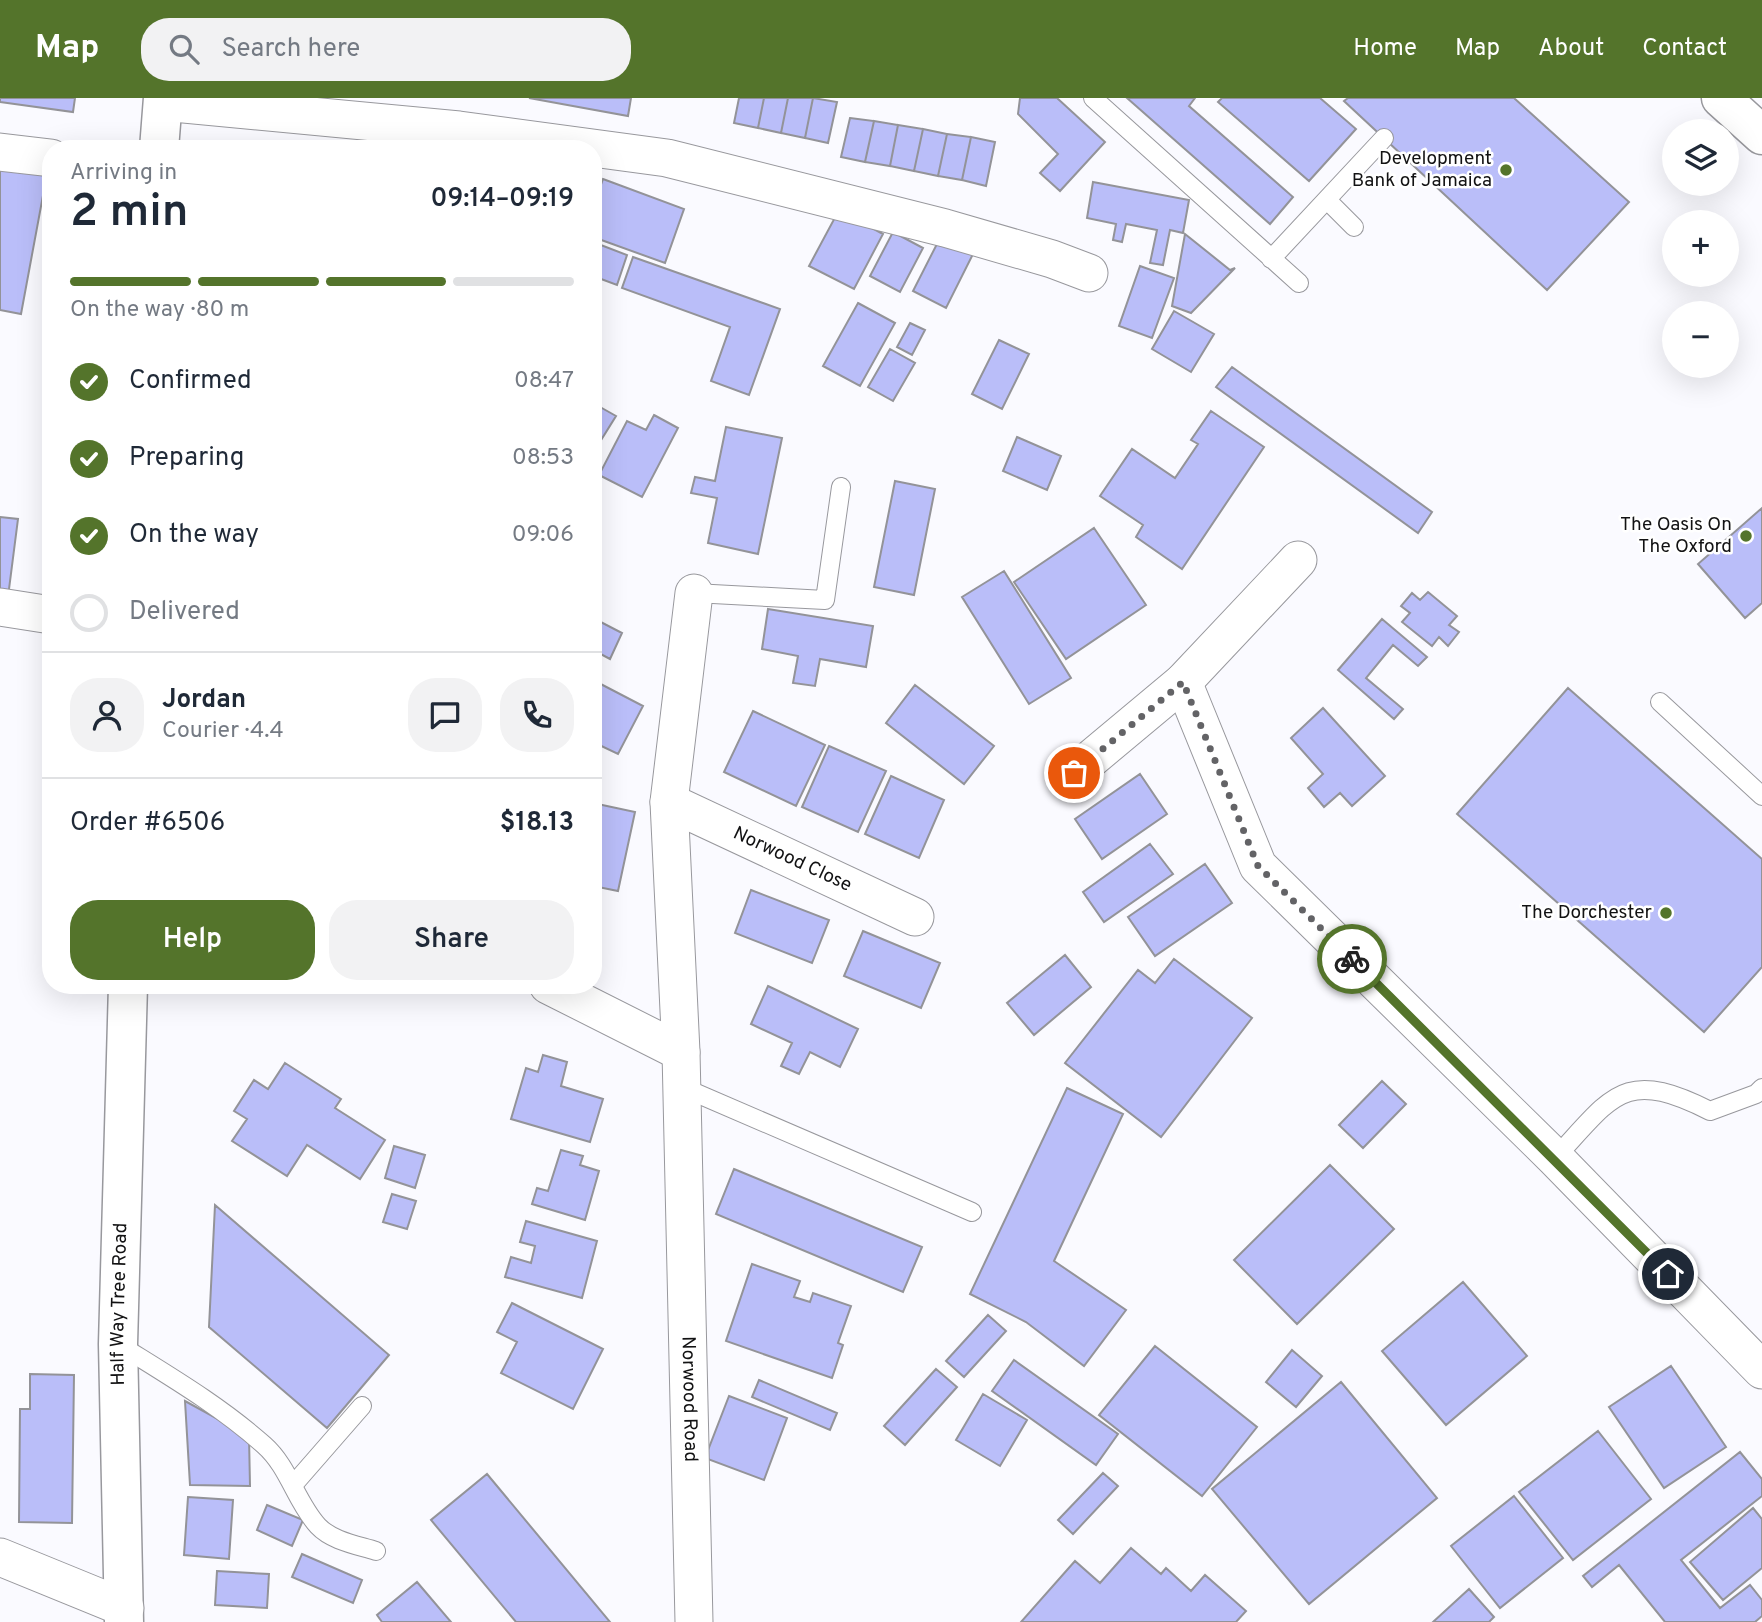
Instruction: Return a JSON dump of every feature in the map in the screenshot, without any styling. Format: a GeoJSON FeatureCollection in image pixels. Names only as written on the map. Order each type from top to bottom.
{"type":"FeatureCollection","features":[{"type":"Feature","properties":{"kind":"main road"},"geometry":{"type":"LineString","coordinates":[[1724,99],[1762,135]]}},
{"type":"Feature","properties":{"kind":"main road"},"geometry":{"type":"LineString","coordinates":[[160,140],[163,100]]}},
{"type":"Feature","properties":{"kind":"main road","name":"Half Way Tree Road"},"geometry":{"type":"LineString","coordinates":[[124,1615],[118,1344],[128,994]]}},
{"type":"Feature","properties":{"kind":"street"},"geometry":{"type":"LineString","coordinates":[[163,100],[533,140]]}},
{"type":"Feature","properties":{"kind":"street"},"geometry":{"type":"LineString","coordinates":[[602,149],[667,158],[945,228],[1052,258],[1089,273]]}},
{"type":"Feature","properties":{"kind":"street"},"geometry":{"type":"LineString","coordinates":[[0,152],[42,157]]}},
{"type":"Feature","properties":{"kind":"street"},"geometry":{"type":"LineString","coordinates":[[1074,773],[1183,682],[1298,560]]}},
{"type":"Feature","properties":{"kind":"street","name":"Norwood Road"},"geometry":{"type":"LineString","coordinates":[[694,593],[669,802],[682,1069],[682,1176],[694,1622]]}},
{"type":"Feature","properties":{"kind":"street"},"geometry":{"type":"LineString","coordinates":[[0,607],[42,614]]}},
{"type":"Feature","properties":{"kind":"street"},"geometry":{"type":"LineString","coordinates":[[1183,682],[1258,866],[1555,1158],[1762,1370]]}},
{"type":"Feature","properties":{"kind":"street","name":"Norwood Close"},"geometry":{"type":"LineString","coordinates":[[669,802],[915,917]]}},
{"type":"Feature","properties":{"kind":"street"},"geometry":{"type":"LineString","coordinates":[[562,994],[682,1069]]}},
{"type":"Feature","properties":{"kind":"street"},"geometry":{"type":"LineString","coordinates":[[0,1557],[124,1615]]}},
{"type":"Feature","properties":{"kind":"lane"},"geometry":{"type":"LineString","coordinates":[[1093,98],[1298,283]]}},
{"type":"Feature","properties":{"kind":"lane"},"geometry":{"type":"LineString","coordinates":[[1271,259],[1384,138]]}},
{"type":"Feature","properties":{"kind":"lane"},"geometry":{"type":"LineString","coordinates":[[1327,200],[1354,227]]}},
{"type":"Feature","properties":{"kind":"lane"},"geometry":{"type":"LineString","coordinates":[[694,593],[825,600],[841,487]]}},
{"type":"Feature","properties":{"kind":"lane"},"geometry":{"type":"LineString","coordinates":[[1660,702],[1762,796]]}},
{"type":"Feature","properties":{"kind":"lane"},"geometry":{"type":"LineString","coordinates":[[682,1069],[972,1212]]}},
{"type":"Feature","properties":{"kind":"lane"},"geometry":{"type":"LineString","coordinates":[[1555,1158],[1610,1099],[1640,1088],[1681,1097],[1710,1111],[1756,1094],[1762,1088]]}},
{"type":"Feature","properties":{"kind":"lane"},"geometry":{"type":"LineString","coordinates":[[118,1344],[216,1405],[267,1448],[294,1484],[318,1526],[335,1538],[376,1551]]}},
{"type":"Feature","properties":{"kind":"lane"},"geometry":{"type":"LineString","coordinates":[[294,1484],[362,1406]]}},
{"type":"Feature","properties":{"kind":"building"},"geometry":{"type":"Polygon","coordinates":[[[0,98],[75,98],[73,112],[0,102],[0,98]]]}},
{"type":"Feature","properties":{"kind":"building"},"geometry":{"type":"Polygon","coordinates":[[[529,98],[631,98],[628,116],[529,98]]]}},
{"type":"Feature","properties":{"kind":"building"},"geometry":{"type":"Polygon","coordinates":[[[739,98],[764,98],[758,128],[734,123],[739,98]]]}},
{"type":"Feature","properties":{"kind":"building"},"geometry":{"type":"Polygon","coordinates":[[[764,98],[788,98],[781,133],[758,128],[764,98]]]}},
{"type":"Feature","properties":{"kind":"building"},"geometry":{"type":"Polygon","coordinates":[[[788,98],[813,98],[805,138],[781,133],[788,98]]]}},
{"type":"Feature","properties":{"kind":"building"},"geometry":{"type":"Polygon","coordinates":[[[813,98],[837,102],[828,143],[805,138],[813,98]]]}},
{"type":"Feature","properties":{"kind":"building"},"geometry":{"type":"Polygon","coordinates":[[[1020,98],[1057,98],[1105,142],[1060,191],[1040,173],[1058,154],[1018,114],[1020,98]]]}},
{"type":"Feature","properties":{"kind":"building"},"geometry":{"type":"Polygon","coordinates":[[[1127,98],[1195,98],[1189,106],[1293,197],[1270,224],[1127,98]]]}},
{"type":"Feature","properties":{"kind":"building"},"geometry":{"type":"Polygon","coordinates":[[[1222,98],[1320,98],[1356,129],[1309,181],[1218,102],[1222,98]]]}},
{"type":"Feature","properties":{"kind":"building","name":"Development Bank of Jamaica"},"geometry":{"type":"Polygon","coordinates":[[[1348,98],[1514,98],[1629,202],[1547,290],[1344,101],[1348,98]]]}},
{"type":"Feature","properties":{"kind":"building"},"geometry":{"type":"Polygon","coordinates":[[[850,118],[874,121],[865,162],[841,157],[850,118]]]}},
{"type":"Feature","properties":{"kind":"building"},"geometry":{"type":"Polygon","coordinates":[[[874,121],[898,125],[890,166],[865,162],[874,121]]]}},
{"type":"Feature","properties":{"kind":"building"},"geometry":{"type":"Polygon","coordinates":[[[898,125],[923,129],[914,171],[890,166],[898,125]]]}},
{"type":"Feature","properties":{"kind":"building"},"geometry":{"type":"Polygon","coordinates":[[[923,129],[947,134],[938,176],[914,171],[923,129]]]}},
{"type":"Feature","properties":{"kind":"building"},"geometry":{"type":"Polygon","coordinates":[[[947,134],[971,137],[962,180],[938,176],[947,134]]]}},
{"type":"Feature","properties":{"kind":"building"},"geometry":{"type":"Polygon","coordinates":[[[971,137],[995,142],[986,186],[962,180],[971,137]]]}},
{"type":"Feature","properties":{"kind":"building"},"geometry":{"type":"Polygon","coordinates":[[[0,165],[42,173],[42,201],[21,314],[0,310],[0,165]]]}},
{"type":"Feature","properties":{"kind":"building"},"geometry":{"type":"Polygon","coordinates":[[[603,179],[684,209],[665,263],[602,240],[603,179]]]}},
{"type":"Feature","properties":{"kind":"building"},"geometry":{"type":"Polygon","coordinates":[[[1093,182],[1189,200],[1183,233],[1170,230],[1163,265],[1150,263],[1157,230],[1126,224],[1122,242],[1113,240],[1116,224],[1087,218],[1093,182]]]}},
{"type":"Feature","properties":{"kind":"building"},"geometry":{"type":"Polygon","coordinates":[[[839,210],[883,234],[854,289],[809,266],[839,210]]]}},
{"type":"Feature","properties":{"kind":"building"},"geometry":{"type":"Polygon","coordinates":[[[893,232],[923,248],[900,292],[870,276],[893,232]]]}},
{"type":"Feature","properties":{"kind":"building"},"geometry":{"type":"Polygon","coordinates":[[[1185,234],[1230,270],[1235,268],[1191,313],[1172,306],[1185,234]]]}},
{"type":"Feature","properties":{"kind":"building"},"geometry":{"type":"Polygon","coordinates":[[[940,238],[973,254],[946,308],[913,291],[940,238]]]}},
{"type":"Feature","properties":{"kind":"building"},"geometry":{"type":"Polygon","coordinates":[[[602,245],[627,255],[617,285],[602,279],[602,245]]]}},
{"type":"Feature","properties":{"kind":"building"},"geometry":{"type":"Polygon","coordinates":[[[633,257],[780,309],[749,395],[711,381],[730,327],[622,288],[633,257]]]}},
{"type":"Feature","properties":{"kind":"building"},"geometry":{"type":"Polygon","coordinates":[[[1140,266],[1174,278],[1152,338],[1119,326],[1140,266]]]}},
{"type":"Feature","properties":{"kind":"building"},"geometry":{"type":"Polygon","coordinates":[[[858,303],[895,323],[860,386],[823,366],[858,303]]]}},
{"type":"Feature","properties":{"kind":"building"},"geometry":{"type":"Polygon","coordinates":[[[1174,311],[1214,334],[1191,372],[1152,349],[1174,311]]]}},
{"type":"Feature","properties":{"kind":"building"},"geometry":{"type":"Polygon","coordinates":[[[910,323],[925,330],[912,355],[897,347],[910,323]]]}},
{"type":"Feature","properties":{"kind":"building"},"geometry":{"type":"Polygon","coordinates":[[[999,340],[1029,354],[1002,409],[972,394],[999,340]]]}},
{"type":"Feature","properties":{"kind":"building"},"geometry":{"type":"Polygon","coordinates":[[[890,349],[915,363],[893,401],[868,387],[890,349]]]}},
{"type":"Feature","properties":{"kind":"building"},"geometry":{"type":"Polygon","coordinates":[[[1232,367],[1432,512],[1418,533],[1216,387],[1232,367]]]}},
{"type":"Feature","properties":{"kind":"building"},"geometry":{"type":"Polygon","coordinates":[[[602,408],[616,416],[602,439],[602,408]]]}},
{"type":"Feature","properties":{"kind":"building"},"geometry":{"type":"Polygon","coordinates":[[[1211,411],[1264,447],[1182,569],[1136,537],[1143,525],[1100,496],[1132,449],[1175,478],[1198,444],[1191,440],[1211,411]]]}},
{"type":"Feature","properties":{"kind":"building"},"geometry":{"type":"Polygon","coordinates":[[[654,415],[678,428],[642,497],[602,477],[602,469],[627,421],[646,430],[654,415]]]}},
{"type":"Feature","properties":{"kind":"building"},"geometry":{"type":"Polygon","coordinates":[[[726,427],[782,438],[758,554],[708,543],[717,498],[691,493],[695,477],[715,481],[726,427]]]}},
{"type":"Feature","properties":{"kind":"building"},"geometry":{"type":"Polygon","coordinates":[[[1017,437],[1061,456],[1047,490],[1003,471],[1017,437]]]}},
{"type":"Feature","properties":{"kind":"building"},"geometry":{"type":"Polygon","coordinates":[[[895,481],[935,489],[914,595],[874,587],[895,481]]]}},
{"type":"Feature","properties":{"kind":"building","name":"The Oasis On The Oxford"},"geometry":{"type":"Polygon","coordinates":[[[1762,508],[1762,603],[1745,618],[1698,564],[1762,508]]]}},
{"type":"Feature","properties":{"kind":"building"},"geometry":{"type":"Polygon","coordinates":[[[0,517],[18,519],[8,597],[0,596],[0,517]]]}},
{"type":"Feature","properties":{"kind":"building"},"geometry":{"type":"Polygon","coordinates":[[[1094,528],[1146,605],[1066,659],[1014,582],[1094,528]]]}},
{"type":"Feature","properties":{"kind":"building"},"geometry":{"type":"Polygon","coordinates":[[[1004,571],[1071,678],[1029,704],[962,597],[1004,571]]]}},
{"type":"Feature","properties":{"kind":"building"},"geometry":{"type":"Polygon","coordinates":[[[1428,592],[1457,616],[1449,625],[1459,632],[1448,646],[1439,637],[1432,646],[1402,622],[1410,613],[1401,606],[1412,593],[1420,600],[1428,592]]]}},
{"type":"Feature","properties":{"kind":"building"},"geometry":{"type":"Polygon","coordinates":[[[768,609],[873,626],[866,667],[820,659],[815,686],[793,683],[798,656],[762,649],[768,609]]]}},
{"type":"Feature","properties":{"kind":"building"},"geometry":{"type":"Polygon","coordinates":[[[1382,619],[1427,657],[1418,666],[1393,645],[1366,678],[1403,709],[1394,719],[1338,670],[1382,619]]]}},
{"type":"Feature","properties":{"kind":"building"},"geometry":{"type":"Polygon","coordinates":[[[602,623],[622,633],[610,659],[602,655],[602,623]]]}},
{"type":"Feature","properties":{"kind":"building"},"geometry":{"type":"Polygon","coordinates":[[[602,685],[643,706],[618,754],[602,746],[602,685]]]}},
{"type":"Feature","properties":{"kind":"building"},"geometry":{"type":"Polygon","coordinates":[[[915,685],[994,746],[964,784],[886,723],[915,685]]]}},
{"type":"Feature","properties":{"kind":"building","name":"The Dorchester"},"geometry":{"type":"Polygon","coordinates":[[[1568,688],[1762,859],[1762,967],[1704,1032],[1457,814],[1568,688]]]}},
{"type":"Feature","properties":{"kind":"building"},"geometry":{"type":"Polygon","coordinates":[[[1323,708],[1385,776],[1352,806],[1340,793],[1324,807],[1308,788],[1323,774],[1291,738],[1323,708]]]}},
{"type":"Feature","properties":{"kind":"building"},"geometry":{"type":"Polygon","coordinates":[[[753,711],[825,745],[796,806],[724,772],[753,711]]]}},
{"type":"Feature","properties":{"kind":"building"},"geometry":{"type":"Polygon","coordinates":[[[829,746],[886,771],[858,832],[802,807],[829,746]]]}},
{"type":"Feature","properties":{"kind":"building"},"geometry":{"type":"Polygon","coordinates":[[[1140,774],[1167,814],[1102,859],[1075,819],[1140,774]]]}},
{"type":"Feature","properties":{"kind":"building"},"geometry":{"type":"Polygon","coordinates":[[[891,776],[944,800],[919,858],[865,834],[891,776]]]}},
{"type":"Feature","properties":{"kind":"building"},"geometry":{"type":"Polygon","coordinates":[[[602,805],[635,812],[618,891],[602,888],[602,805]]]}},
{"type":"Feature","properties":{"kind":"building"},"geometry":{"type":"Polygon","coordinates":[[[1150,844],[1173,874],[1104,922],[1083,892],[1150,844]]]}},
{"type":"Feature","properties":{"kind":"building"},"geometry":{"type":"Polygon","coordinates":[[[1205,864],[1232,903],[1155,956],[1128,917],[1205,864]]]}},
{"type":"Feature","properties":{"kind":"building"},"geometry":{"type":"Polygon","coordinates":[[[751,890],[829,920],[812,963],[735,933],[751,890]]]}},
{"type":"Feature","properties":{"kind":"building"},"geometry":{"type":"Polygon","coordinates":[[[863,931],[940,963],[921,1008],[844,976],[863,931]]]}},
{"type":"Feature","properties":{"kind":"building"},"geometry":{"type":"Polygon","coordinates":[[[1065,955],[1091,987],[1034,1035],[1007,1003],[1065,955]]]}},
{"type":"Feature","properties":{"kind":"building"},"geometry":{"type":"Polygon","coordinates":[[[1174,959],[1252,1018],[1161,1137],[1065,1063],[1138,970],[1155,983],[1174,959]]]}},
{"type":"Feature","properties":{"kind":"building"},"geometry":{"type":"Polygon","coordinates":[[[768,986],[858,1029],[840,1067],[810,1052],[799,1074],[781,1066],[792,1043],[751,1024],[768,986]]]}},
{"type":"Feature","properties":{"kind":"building"},"geometry":{"type":"Polygon","coordinates":[[[543,1055],[567,1062],[561,1086],[603,1099],[590,1142],[511,1119],[526,1068],[538,1072],[543,1055]]]}},
{"type":"Feature","properties":{"kind":"building"},"geometry":{"type":"Polygon","coordinates":[[[285,1063],[341,1099],[335,1108],[385,1140],[360,1179],[307,1145],[287,1176],[232,1141],[247,1119],[234,1111],[254,1080],[268,1089],[285,1063]]]}},
{"type":"Feature","properties":{"kind":"building"},"geometry":{"type":"Polygon","coordinates":[[[1382,1081],[1406,1104],[1363,1148],[1339,1125],[1382,1081]]]}},
{"type":"Feature","properties":{"kind":"building"},"geometry":{"type":"Polygon","coordinates":[[[1067,1088],[1123,1114],[1054,1261],[1126,1310],[1084,1366],[1026,1322],[970,1294],[1067,1088]]]}},
{"type":"Feature","properties":{"kind":"building"},"geometry":{"type":"Polygon","coordinates":[[[394,1146],[425,1155],[415,1188],[385,1178],[394,1146]]]}},
{"type":"Feature","properties":{"kind":"building"},"geometry":{"type":"Polygon","coordinates":[[[561,1150],[583,1156],[580,1165],[599,1171],[585,1220],[532,1204],[537,1188],[548,1191],[561,1150]]]}},
{"type":"Feature","properties":{"kind":"building"},"geometry":{"type":"Polygon","coordinates":[[[1330,1165],[1394,1229],[1297,1324],[1234,1260],[1330,1165]]]}},
{"type":"Feature","properties":{"kind":"building"},"geometry":{"type":"Polygon","coordinates":[[[734,1169],[922,1247],[903,1292],[716,1214],[734,1169]]]}},
{"type":"Feature","properties":{"kind":"building"},"geometry":{"type":"Polygon","coordinates":[[[392,1194],[416,1201],[407,1229],[383,1222],[392,1194]]]}},
{"type":"Feature","properties":{"kind":"building"},"geometry":{"type":"Polygon","coordinates":[[[215,1205],[389,1355],[327,1428],[209,1327],[215,1205]]]}},
{"type":"Feature","properties":{"kind":"building"},"geometry":{"type":"Polygon","coordinates":[[[526,1221],[597,1241],[582,1298],[505,1277],[511,1257],[531,1263],[535,1246],[520,1242],[526,1221]]]}},
{"type":"Feature","properties":{"kind":"building"},"geometry":{"type":"Polygon","coordinates":[[[752,1264],[800,1281],[794,1297],[810,1302],[813,1293],[851,1306],[838,1343],[843,1345],[832,1378],[726,1341],[752,1264]]]}},
{"type":"Feature","properties":{"kind":"building"},"geometry":{"type":"Polygon","coordinates":[[[1463,1282],[1527,1356],[1446,1425],[1382,1351],[1463,1282]]]}},
{"type":"Feature","properties":{"kind":"building"},"geometry":{"type":"Polygon","coordinates":[[[512,1303],[603,1349],[573,1409],[501,1373],[517,1342],[497,1332],[512,1303]]]}},
{"type":"Feature","properties":{"kind":"building"},"geometry":{"type":"Polygon","coordinates":[[[988,1315],[1006,1331],[964,1377],[946,1361],[988,1315]]]}},
{"type":"Feature","properties":{"kind":"building"},"geometry":{"type":"Polygon","coordinates":[[[1155,1346],[1257,1427],[1202,1496],[1099,1415],[1155,1346]]]}},
{"type":"Feature","properties":{"kind":"building"},"geometry":{"type":"Polygon","coordinates":[[[1292,1350],[1322,1376],[1296,1407],[1266,1382],[1292,1350]]]}},
{"type":"Feature","properties":{"kind":"building"},"geometry":{"type":"Polygon","coordinates":[[[1014,1360],[1118,1434],[1096,1465],[992,1391],[1014,1360]]]}},
{"type":"Feature","properties":{"kind":"building"},"geometry":{"type":"Polygon","coordinates":[[[1671,1366],[1726,1447],[1664,1488],[1609,1407],[1671,1366]]]}},
{"type":"Feature","properties":{"kind":"building"},"geometry":{"type":"Polygon","coordinates":[[[936,1369],[957,1387],[905,1445],[884,1426],[936,1369]]]}},
{"type":"Feature","properties":{"kind":"building"},"geometry":{"type":"Polygon","coordinates":[[[30,1374],[74,1375],[72,1523],[19,1522],[20,1409],[30,1409],[30,1374]]]}},
{"type":"Feature","properties":{"kind":"building"},"geometry":{"type":"Polygon","coordinates":[[[759,1380],[837,1413],[830,1430],[752,1397],[759,1380]]]}},
{"type":"Feature","properties":{"kind":"building"},"geometry":{"type":"Polygon","coordinates":[[[1341,1382],[1437,1498],[1309,1604],[1212,1489],[1341,1382]]]}},
{"type":"Feature","properties":{"kind":"building"},"geometry":{"type":"Polygon","coordinates":[[[983,1394],[1027,1420],[1000,1466],[956,1440],[983,1394]]]}},
{"type":"Feature","properties":{"kind":"building"},"geometry":{"type":"Polygon","coordinates":[[[729,1396],[787,1418],[764,1480],[705,1458],[729,1396]]]}},
{"type":"Feature","properties":{"kind":"building"},"geometry":{"type":"Polygon","coordinates":[[[185,1401],[249,1436],[250,1486],[190,1485],[185,1401]]]}},
{"type":"Feature","properties":{"kind":"building"},"geometry":{"type":"Polygon","coordinates":[[[1598,1431],[1651,1499],[1573,1560],[1519,1492],[1598,1431]]]}},
{"type":"Feature","properties":{"kind":"building"},"geometry":{"type":"Polygon","coordinates":[[[1740,1452],[1762,1479],[1762,1496],[1681,1560],[1720,1608],[1750,1585],[1762,1600],[1762,1616],[1755,1622],[1665,1622],[1619,1565],[1592,1587],[1583,1576],[1740,1452]]]}},
{"type":"Feature","properties":{"kind":"building"},"geometry":{"type":"Polygon","coordinates":[[[1103,1473],[1118,1486],[1073,1534],[1058,1520],[1103,1473]]]}},
{"type":"Feature","properties":{"kind":"building"},"geometry":{"type":"Polygon","coordinates":[[[487,1474],[610,1622],[516,1622],[431,1520],[487,1474]]]}},
{"type":"Feature","properties":{"kind":"building"},"geometry":{"type":"Polygon","coordinates":[[[1514,1496],[1563,1558],[1500,1608],[1451,1546],[1514,1496]]]}},
{"type":"Feature","properties":{"kind":"building"},"geometry":{"type":"Polygon","coordinates":[[[188,1497],[233,1500],[229,1559],[184,1555],[188,1497]]]}},
{"type":"Feature","properties":{"kind":"building"},"geometry":{"type":"Polygon","coordinates":[[[267,1505],[303,1520],[292,1546],[257,1530],[267,1505]]]}},
{"type":"Feature","properties":{"kind":"building"},"geometry":{"type":"Polygon","coordinates":[[[1753,1508],[1762,1519],[1762,1568],[1723,1600],[1690,1562],[1753,1508]]]}},
{"type":"Feature","properties":{"kind":"building"},"geometry":{"type":"Polygon","coordinates":[[[1131,1548],[1161,1574],[1166,1568],[1191,1591],[1205,1575],[1246,1611],[1236,1622],[1021,1622],[1075,1561],[1100,1583],[1131,1548]]]}},
{"type":"Feature","properties":{"kind":"building"},"geometry":{"type":"Polygon","coordinates":[[[302,1554],[362,1580],[353,1603],[292,1577],[302,1554]]]}},
{"type":"Feature","properties":{"kind":"building"},"geometry":{"type":"Polygon","coordinates":[[[217,1571],[269,1574],[267,1608],[215,1605],[217,1571]]]}},
{"type":"Feature","properties":{"kind":"building"},"geometry":{"type":"Polygon","coordinates":[[[417,1582],[451,1622],[382,1622],[377,1615],[417,1582]]]}},
{"type":"Feature","properties":{"kind":"building"},"geometry":{"type":"Polygon","coordinates":[[[1469,1589],[1494,1617],[1489,1622],[1433,1622],[1469,1589]]]}},
{"type":"Feature","properties":{"kind":"way so far"},"geometry":{"type":"LineString","coordinates":[[1074,773],[1183,682],[1258,866],[1352,959]]}},
{"type":"Feature","properties":{"kind":"place","name":"Development Bank of Jamaica"},"geometry":{"type":"Point","coordinates":[1506,170]}},
{"type":"Feature","properties":{"kind":"place","name":"The Oasis On The Oxford"},"geometry":{"type":"Point","coordinates":[1746,536]}},
{"type":"Feature","properties":{"kind":"place","name":"The Dorchester"},"geometry":{"type":"Point","coordinates":[1666,913]}},
{"type":"Feature","properties":{"kind":"route"},"geometry":{"type":"LineString","coordinates":[[1352,959],[1555,1158],[1668,1274]]}}]}
